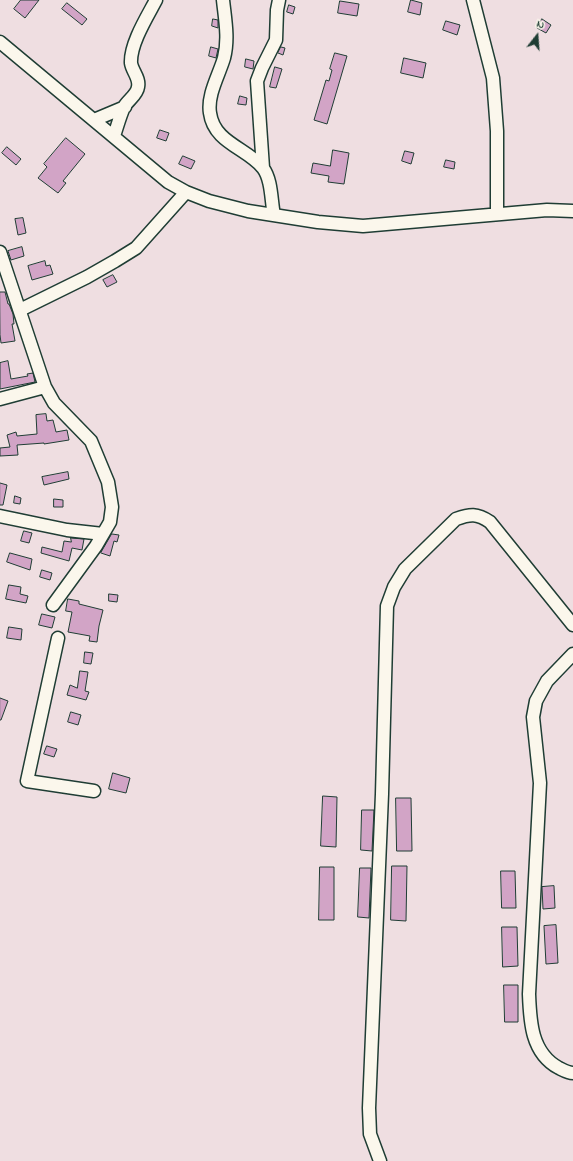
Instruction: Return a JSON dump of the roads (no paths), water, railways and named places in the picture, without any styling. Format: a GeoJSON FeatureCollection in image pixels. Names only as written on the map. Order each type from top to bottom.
{"type":"FeatureCollection","features":[{"type":"Feature","properties":{"kind":"street"},"geometry":{"type":"LineString","coordinates":[[114,136],[125,106],[135,94],[138,87],[137,79],[131,65],[134,44],[156,0]]}},
{"type":"Feature","properties":{"kind":"street"},"geometry":{"type":"LineString","coordinates":[[223,0],[226,40],[224,57],[211,98],[210,113],[216,132],[263,168]]}},
{"type":"Feature","properties":{"kind":"street"},"geometry":{"type":"LineString","coordinates":[[274,216],[268,178],[263,168],[257,81],[276,40],[277,10],[279,0]]}},
{"type":"Feature","properties":{"kind":"street"},"geometry":{"type":"LineString","coordinates":[[473,0],[493,78],[496,131],[497,214]]}},
{"type":"Feature","properties":{"kind":"street"},"geometry":{"type":"LineString","coordinates":[[0,42],[168,182],[186,192],[209,201],[248,212],[318,222],[363,226],[547,210],[573,211]]}},
{"type":"Feature","properties":{"kind":"street"},"geometry":{"type":"LineString","coordinates":[[94,120],[125,106]]}},
{"type":"Feature","properties":{"kind":"street"},"geometry":{"type":"LineString","coordinates":[[20,310],[87,277],[115,262],[136,248],[186,192]]}},
{"type":"Feature","properties":{"kind":"street"},"geometry":{"type":"LineString","coordinates":[[0,252],[45,387],[54,403],[91,441],[108,482],[112,507],[110,522],[96,546],[52,605]]}},
{"type":"Feature","properties":{"kind":"street"},"geometry":{"type":"LineString","coordinates":[[0,399],[45,387]]}},
{"type":"Feature","properties":{"kind":"street"},"geometry":{"type":"LineString","coordinates":[[380,1161],[370,1134],[369,1108],[382,794],[387,606],[394,587],[405,569],[456,519],[466,515],[481,516],[490,522],[573,625]]}},
{"type":"Feature","properties":{"kind":"street"},"geometry":{"type":"LineString","coordinates":[[0,516],[67,530],[103,534]]}},
{"type":"Feature","properties":{"kind":"street"},"geometry":{"type":"LineString","coordinates":[[58,638],[27,781],[94,791]]}},
{"type":"Feature","properties":{"kind":"street"},"geometry":{"type":"LineString","coordinates":[[573,654],[547,681],[536,701],[533,717],[540,783],[530,994],[530,1023],[536,1045],[552,1064],[569,1073],[573,1073]]}}]}
